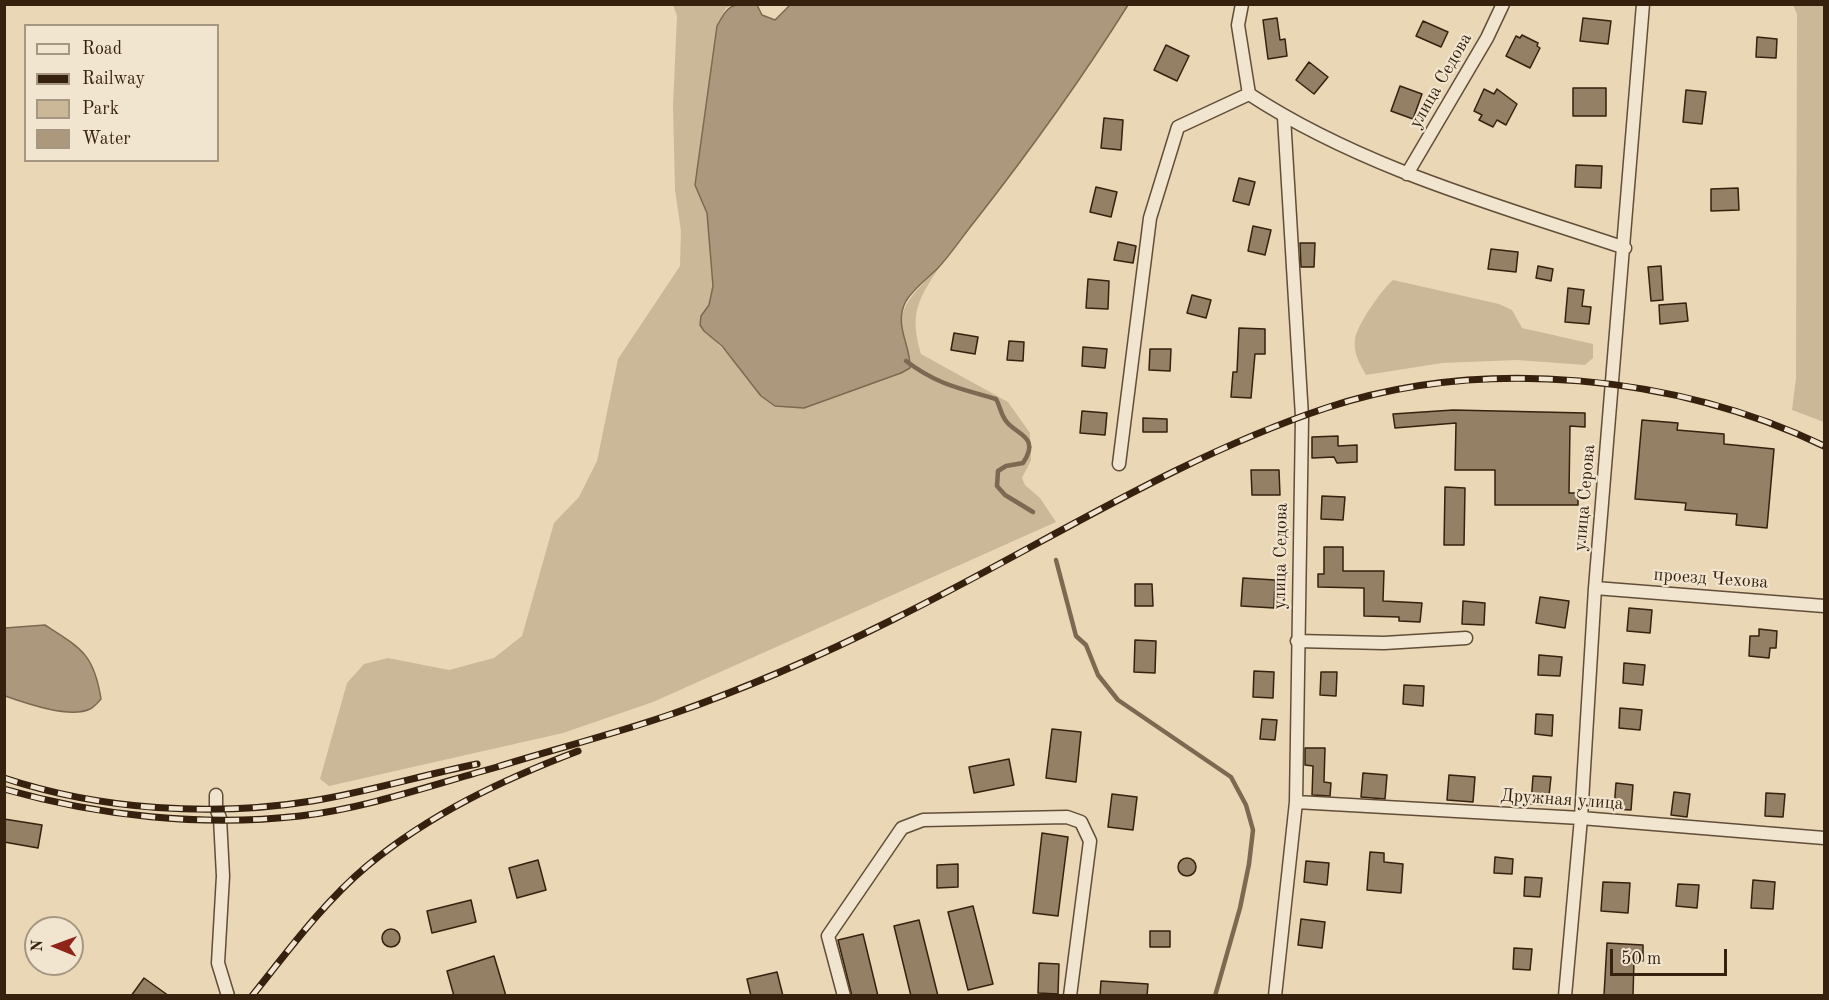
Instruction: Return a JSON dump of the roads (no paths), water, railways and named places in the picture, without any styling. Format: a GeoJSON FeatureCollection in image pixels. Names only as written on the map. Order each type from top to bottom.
{"type":"FeatureCollection","features":[{"type":"Feature","properties":{"kind":"street"},"geometry":{"type":"LineString","coordinates":[[1242,4],[1238,25],[1249,94],[1284,117],[1407,174],[1625,248]]}},
{"type":"Feature","properties":{"kind":"street","name":"улица Седова"},"geometry":{"type":"LineString","coordinates":[[1407,174],[1487,38],[1503,4]]}},
{"type":"Feature","properties":{"kind":"street","name":"улица Серова"},"geometry":{"type":"LineString","coordinates":[[1564,996],[1581,818],[1595,588],[1625,248],[1643,4]]}},
{"type":"Feature","properties":{"kind":"street"},"geometry":{"type":"LineString","coordinates":[[1119,464],[1150,218],[1178,127],[1249,94]]}},
{"type":"Feature","properties":{"kind":"street","name":"улица Седова"},"geometry":{"type":"LineString","coordinates":[[1275,996],[1296,802],[1302,417],[1284,117]]}},
{"type":"Feature","properties":{"kind":"street","name":"проезд Чехова"},"geometry":{"type":"LineString","coordinates":[[1595,588],[1824,606]]}},
{"type":"Feature","properties":{"kind":"street"},"geometry":{"type":"LineString","coordinates":[[1297,641],[1384,643],[1466,638]]}},
{"type":"Feature","properties":{"kind":"street"},"geometry":{"type":"LineString","coordinates":[[216,795],[216,808],[220,818],[223,876],[218,963],[228,996]]}},
{"type":"Feature","properties":{"kind":"street","name":"Дружная улица"},"geometry":{"type":"LineString","coordinates":[[1296,802],[1581,818],[1824,838]]}},
{"type":"Feature","properties":{"kind":"street"},"geometry":{"type":"LineString","coordinates":[[844,996],[828,936],[902,828],[923,820],[1067,817],[1081,822],[1090,841],[1070,996]]}},
{"type":"Feature","properties":{"kind":"water"},"geometry":{"type":"Polygon","coordinates":[[[791,4],[1128,5],[1073,88],[1015,169],[938,268],[906,301],[901,318],[910,368],[804,408],[775,406],[761,396],[722,346],[700,325],[701,316],[709,305],[713,286],[707,213],[695,185],[717,26],[732,6],[757,5],[762,15],[775,20],[791,4]]]}},
{"type":"Feature","properties":{"kind":"water"},"geometry":{"type":"Polygon","coordinates":[[[45,625],[77,647],[90,662],[101,699],[90,709],[81,712],[60,711],[5,696],[5,628],[45,625]]]}},
{"type":"Feature","properties":{"kind":"waterway"},"geometry":{"type":"LineString","coordinates":[[906,361],[939,381],[996,399],[1004,419],[1025,437],[1029,447],[1023,463],[1006,466],[998,471],[997,486],[1005,495],[1033,512]]}},
{"type":"Feature","properties":{"kind":"waterway"},"geometry":{"type":"LineString","coordinates":[[1056,560],[1076,636],[1086,645],[1098,675],[1118,700],[1231,777],[1246,805],[1253,830],[1249,864],[1240,908],[1215,996]]}},
{"type":"Feature","properties":{"kind":"railway"},"geometry":{"type":"LineString","coordinates":[[4,789],[113,812],[151,817],[226,820],[300,816],[350,808],[424,788],[650,721],[756,682],[894,619],[1160,478],[1215,452],[1326,408],[1386,392],[1449,382],[1514,378],[1579,381],[1643,389],[1707,403],[1767,422],[1824,446]]}},
{"type":"Feature","properties":{"kind":"railway"},"geometry":{"type":"LineString","coordinates":[[252,996],[306,928],[351,880],[391,847],[441,814],[494,786],[578,751]]}},
{"type":"Feature","properties":{"kind":"railway"},"geometry":{"type":"LineString","coordinates":[[4,778],[41,789],[118,804],[236,809],[312,801],[477,764]]}}]}
